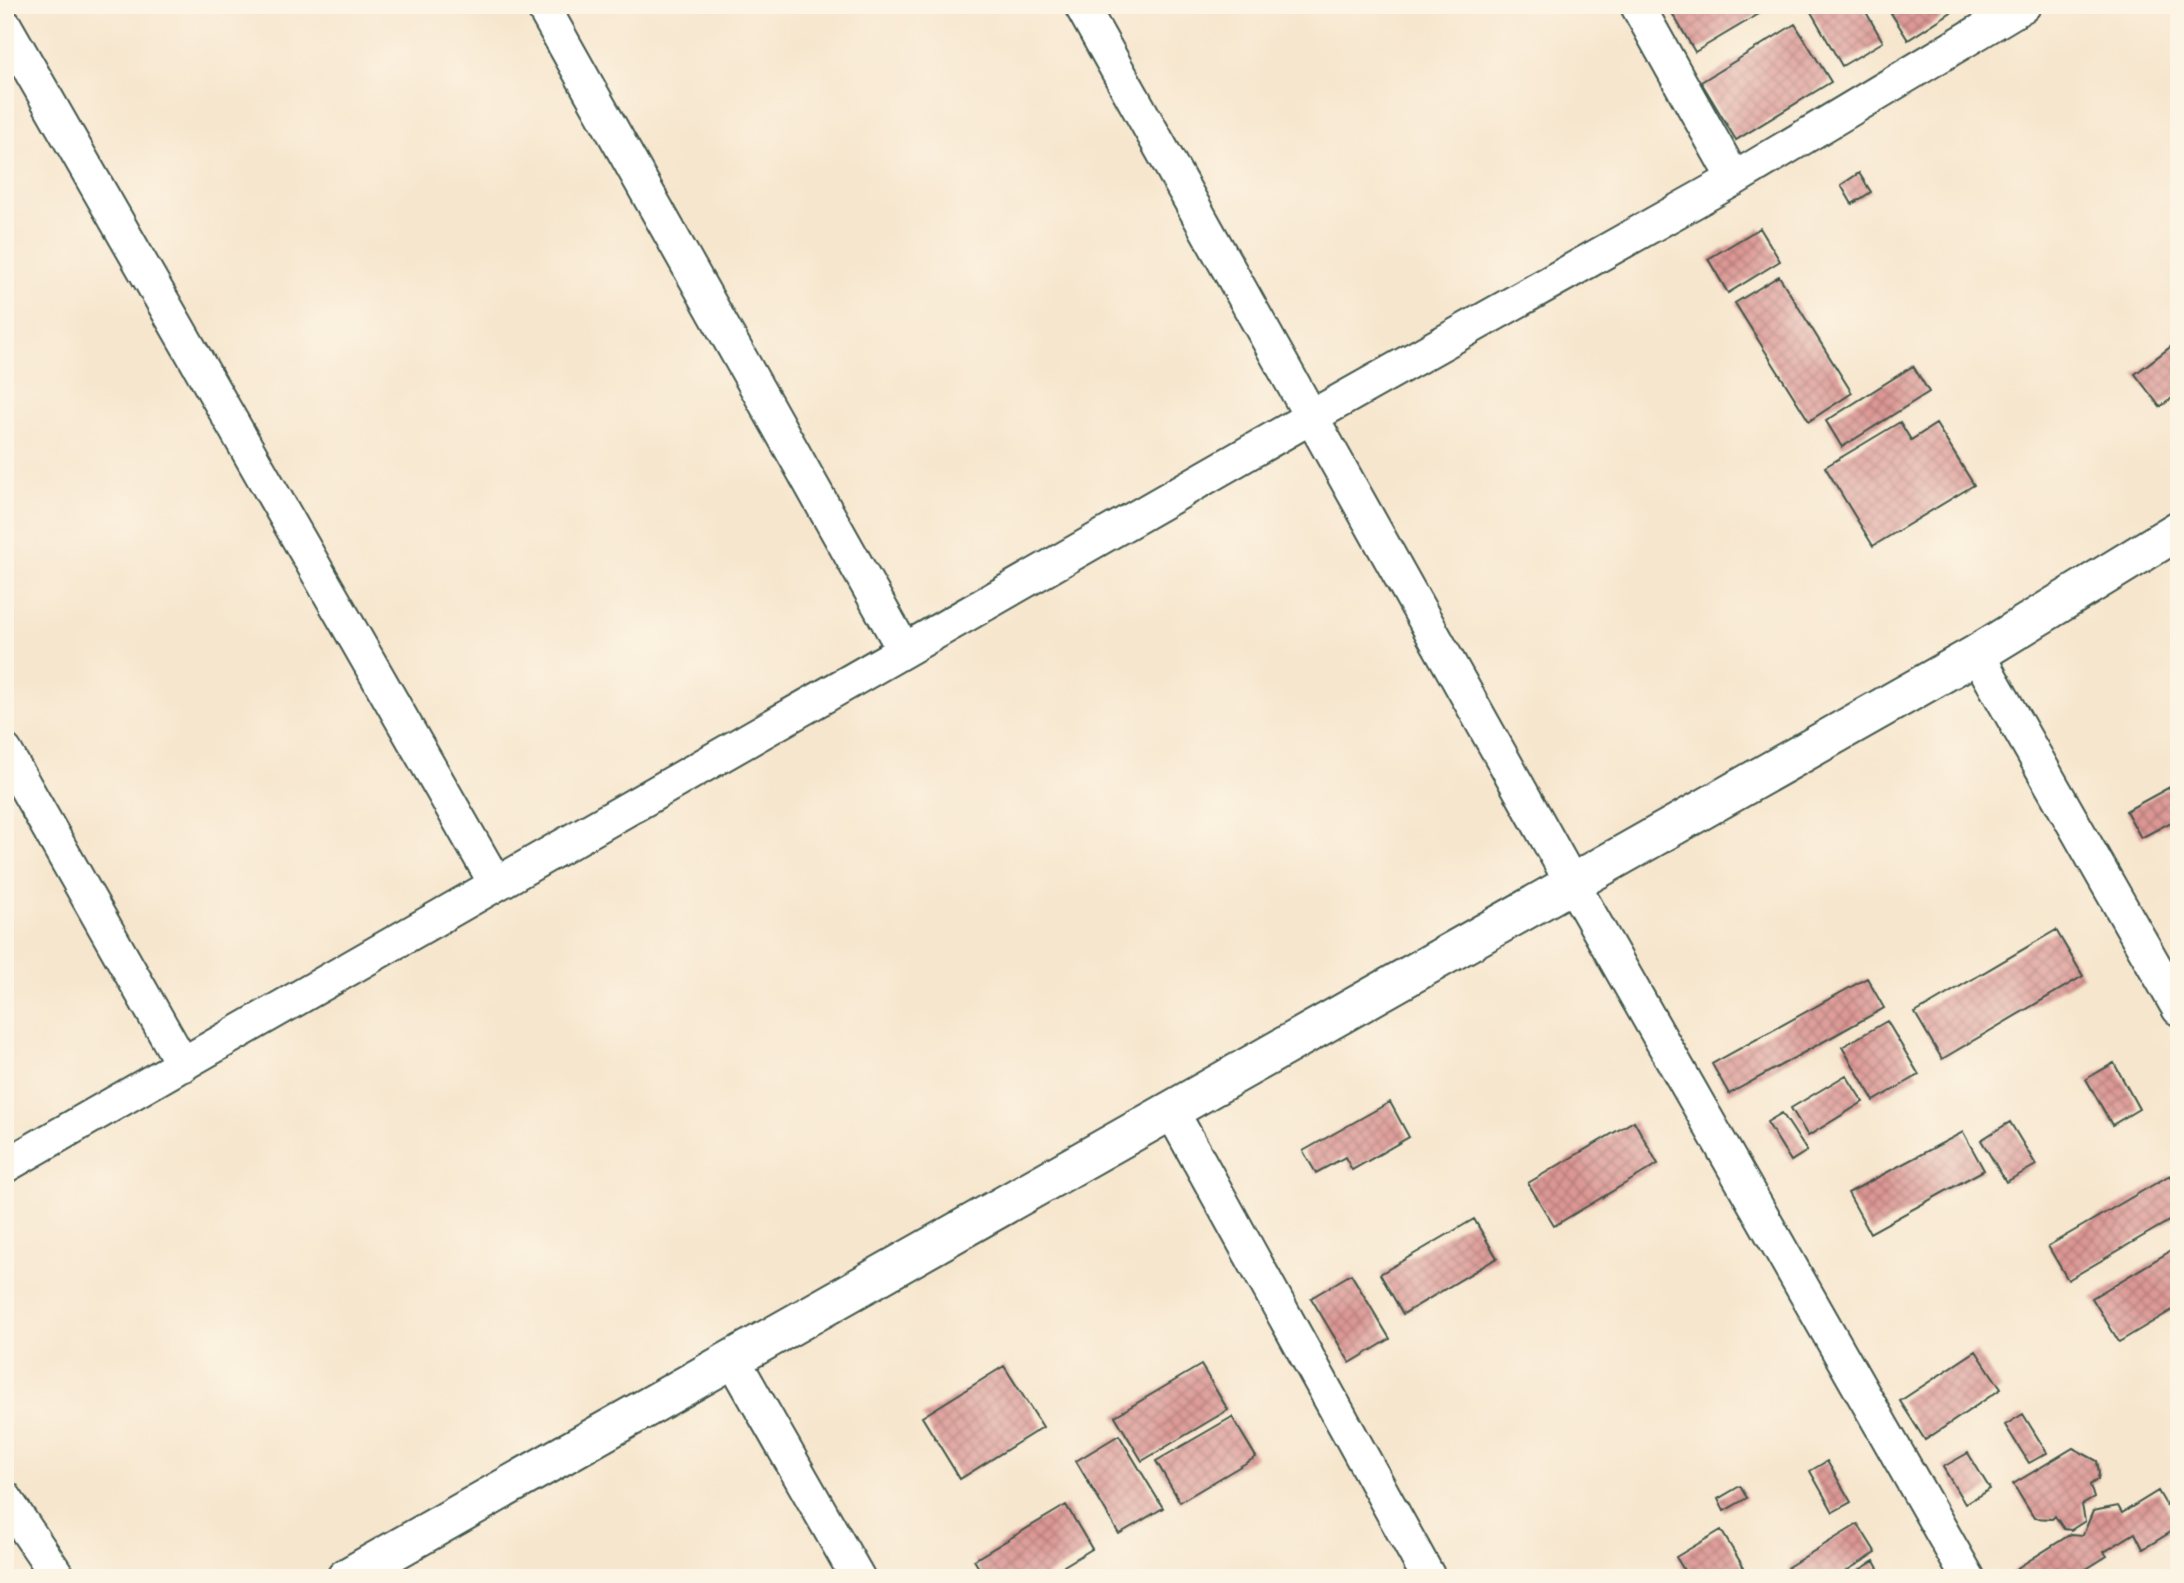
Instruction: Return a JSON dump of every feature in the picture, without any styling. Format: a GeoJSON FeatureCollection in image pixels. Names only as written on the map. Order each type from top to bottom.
{"type":"FeatureCollection","features":[{"type":"Feature","properties":{"kind":"street"},"geometry":{"type":"LineString","coordinates":[[542,5],[904,650]]}},
{"type":"Feature","properties":{"kind":"street"},"geometry":{"type":"LineString","coordinates":[[1081,5],[1572,883],[1968,1578]]}},
{"type":"Feature","properties":{"kind":"street"},"geometry":{"type":"LineString","coordinates":[[1637,5],[1734,179]]}},
{"type":"Feature","properties":{"kind":"street"},"geometry":{"type":"LineString","coordinates":[[5,1166],[1311,417],[1734,179],[2024,5]]}},
{"type":"Feature","properties":{"kind":"street"},"geometry":{"type":"LineString","coordinates":[[5,26],[496,884]]}},
{"type":"Feature","properties":{"kind":"street"},"geometry":{"type":"LineString","coordinates":[[346,1578],[1977,654],[2179,530]]}},
{"type":"Feature","properties":{"kind":"street"},"geometry":{"type":"LineString","coordinates":[[1977,654],[2179,1009]]}},
{"type":"Feature","properties":{"kind":"street"},"geometry":{"type":"LineString","coordinates":[[5,751],[183,1065]]}},
{"type":"Feature","properties":{"kind":"street"},"geometry":{"type":"LineString","coordinates":[[1171,1110],[1429,1578]]}},
{"type":"Feature","properties":{"kind":"street"},"geometry":{"type":"LineString","coordinates":[[733,1359],[858,1578]]}},
{"type":"Feature","properties":{"kind":"street"},"geometry":{"type":"LineString","coordinates":[[5,1498],[59,1578]]}},
{"type":"Feature","properties":{"kind":"building"},"geometry":{"type":"Polygon","coordinates":[[[1681,5],[1774,5],[1695,52],[1671,11],[1681,5]]]}},
{"type":"Feature","properties":{"kind":"building"},"geometry":{"type":"Polygon","coordinates":[[[1807,5],[1862,5],[1883,42],[1842,66],[1807,5]]]}},
{"type":"Feature","properties":{"kind":"building"},"geometry":{"type":"Polygon","coordinates":[[[1903,5],[1962,5],[1908,40],[1891,13],[1903,5]]]}},
{"type":"Feature","properties":{"kind":"building"},"geometry":{"type":"Polygon","coordinates":[[[1795,24],[1831,82],[1736,140],[1701,82],[1795,24]]]}},
{"type":"Feature","properties":{"kind":"building"},"geometry":{"type":"Polygon","coordinates":[[[1859,173],[1871,192],[1852,204],[1841,185],[1859,173]]]}},
{"type":"Feature","properties":{"kind":"building"},"geometry":{"type":"Polygon","coordinates":[[[1760,228],[1780,261],[1728,293],[1708,259],[1760,228]]]}},
{"type":"Feature","properties":{"kind":"building"},"geometry":{"type":"Polygon","coordinates":[[[1779,276],[1852,393],[1809,421],[1735,303],[1779,276]]]}},
{"type":"Feature","properties":{"kind":"building"},"geometry":{"type":"Polygon","coordinates":[[[2173,345],[2179,353],[2179,393],[2160,407],[2135,374],[2173,345]]]}},
{"type":"Feature","properties":{"kind":"building"},"geometry":{"type":"Polygon","coordinates":[[[1913,366],[1929,392],[1842,447],[1826,421],[1913,366]]]}},
{"type":"Feature","properties":{"kind":"building"},"geometry":{"type":"Polygon","coordinates":[[[1900,422],[1911,440],[1936,424],[1974,485],[1873,546],[1825,467],[1900,422]]]}},
{"type":"Feature","properties":{"kind":"building"},"geometry":{"type":"Polygon","coordinates":[[[2179,782],[2179,818],[2141,838],[2126,811],[2179,782]]]}},
{"type":"Feature","properties":{"kind":"building"},"geometry":{"type":"Polygon","coordinates":[[[2056,930],[2083,976],[1942,1059],[1915,1013],[2056,930]]]}},
{"type":"Feature","properties":{"kind":"building"},"geometry":{"type":"Polygon","coordinates":[[[1867,978],[1884,1008],[1729,1094],[1712,1064],[1867,978]]]}},
{"type":"Feature","properties":{"kind":"building"},"geometry":{"type":"Polygon","coordinates":[[[1887,1021],[1919,1075],[1874,1101],[1842,1047],[1887,1021]]]}},
{"type":"Feature","properties":{"kind":"building"},"geometry":{"type":"Polygon","coordinates":[[[2114,1063],[2139,1109],[2112,1125],[2086,1079],[2114,1063]]]}},
{"type":"Feature","properties":{"kind":"building"},"geometry":{"type":"Polygon","coordinates":[[[1846,1075],[1863,1102],[1808,1136],[1791,1108],[1846,1075]]]}},
{"type":"Feature","properties":{"kind":"building"},"geometry":{"type":"Polygon","coordinates":[[[1390,1102],[1409,1137],[1352,1170],[1345,1157],[1316,1173],[1303,1151],[1390,1102]]]}},
{"type":"Feature","properties":{"kind":"building"},"geometry":{"type":"Polygon","coordinates":[[[1782,1113],[1807,1151],[1791,1161],[1767,1122],[1782,1113]]]}},
{"type":"Feature","properties":{"kind":"building"},"geometry":{"type":"Polygon","coordinates":[[[1634,1121],[1658,1164],[1554,1226],[1528,1183],[1634,1121]]]}},
{"type":"Feature","properties":{"kind":"building"},"geometry":{"type":"Polygon","coordinates":[[[2010,1122],[2036,1165],[2006,1182],[1981,1140],[2010,1122]]]}},
{"type":"Feature","properties":{"kind":"building"},"geometry":{"type":"Polygon","coordinates":[[[1963,1132],[1984,1170],[1870,1233],[1848,1193],[1963,1132]]]}},
{"type":"Feature","properties":{"kind":"building"},"geometry":{"type":"Polygon","coordinates":[[[2170,1175],[2179,1190],[2179,1215],[2068,1280],[2048,1246],[2170,1175]]]}},
{"type":"Feature","properties":{"kind":"building"},"geometry":{"type":"Polygon","coordinates":[[[1474,1219],[1497,1258],[1403,1314],[1380,1274],[1474,1219]]]}},
{"type":"Feature","properties":{"kind":"building"},"geometry":{"type":"Polygon","coordinates":[[[2179,1246],[2179,1306],[2119,1342],[2092,1298],[2179,1246]]]}},
{"type":"Feature","properties":{"kind":"building"},"geometry":{"type":"Polygon","coordinates":[[[1351,1274],[1390,1339],[1350,1363],[1311,1298],[1351,1274]]]}},
{"type":"Feature","properties":{"kind":"building"},"geometry":{"type":"Polygon","coordinates":[[[1976,1351],[2001,1389],[1925,1440],[1900,1401],[1976,1351]]]}},
{"type":"Feature","properties":{"kind":"building"},"geometry":{"type":"Polygon","coordinates":[[[1201,1365],[1228,1410],[1142,1461],[1115,1416],[1201,1365]]]}},
{"type":"Feature","properties":{"kind":"building"},"geometry":{"type":"Polygon","coordinates":[[[1004,1366],[1043,1427],[960,1479],[922,1417],[1004,1366]]]}},
{"type":"Feature","properties":{"kind":"building"},"geometry":{"type":"Polygon","coordinates":[[[2023,1414],[2047,1453],[2029,1463],[2005,1425],[2023,1414]]]}},
{"type":"Feature","properties":{"kind":"building"},"geometry":{"type":"Polygon","coordinates":[[[1232,1417],[1256,1457],[1180,1502],[1156,1461],[1232,1417]]]}},
{"type":"Feature","properties":{"kind":"building"},"geometry":{"type":"Polygon","coordinates":[[[1119,1435],[1163,1508],[1119,1534],[1076,1461],[1119,1435]]]}},
{"type":"Feature","properties":{"kind":"building"},"geometry":{"type":"Polygon","coordinates":[[[2073,1448],[2097,1461],[2099,1473],[2098,1479],[2090,1485],[2094,1498],[2082,1505],[2085,1521],[2071,1530],[2064,1529],[2055,1516],[2052,1519],[2034,1518],[2013,1484],[2073,1448]]]}},
{"type":"Feature","properties":{"kind":"building"},"geometry":{"type":"Polygon","coordinates":[[[1968,1453],[1990,1489],[1965,1504],[1943,1467],[1968,1453]]]}},
{"type":"Feature","properties":{"kind":"building"},"geometry":{"type":"Polygon","coordinates":[[[1827,1461],[1851,1502],[1833,1512],[1810,1471],[1827,1461]]]}},
{"type":"Feature","properties":{"kind":"building"},"geometry":{"type":"Polygon","coordinates":[[[1740,1486],[1747,1498],[1724,1511],[1718,1499],[1740,1486]]]}},
{"type":"Feature","properties":{"kind":"building"},"geometry":{"type":"Polygon","coordinates":[[[2158,1491],[2179,1527],[2143,1549],[2135,1533],[2104,1552],[2107,1556],[2072,1578],[2014,1578],[2011,1572],[2071,1534],[2083,1535],[2093,1511],[2118,1506],[2122,1513],[2158,1491]]]}},
{"type":"Feature","properties":{"kind":"building"},"geometry":{"type":"Polygon","coordinates":[[[1066,1505],[1092,1549],[1044,1578],[985,1578],[974,1560],[1066,1505]]]}},
{"type":"Feature","properties":{"kind":"building"},"geometry":{"type":"Polygon","coordinates":[[[1858,1524],[1876,1553],[1834,1578],[1794,1578],[1788,1567],[1858,1524]]]}},
{"type":"Feature","properties":{"kind":"building"},"geometry":{"type":"Polygon","coordinates":[[[1721,1530],[1750,1578],[1689,1578],[1676,1557],[1721,1530]]]}},
{"type":"Feature","properties":{"kind":"building"},"geometry":{"type":"Polygon","coordinates":[[[1874,1561],[1883,1578],[1846,1578],[1874,1561]]]}}]}
